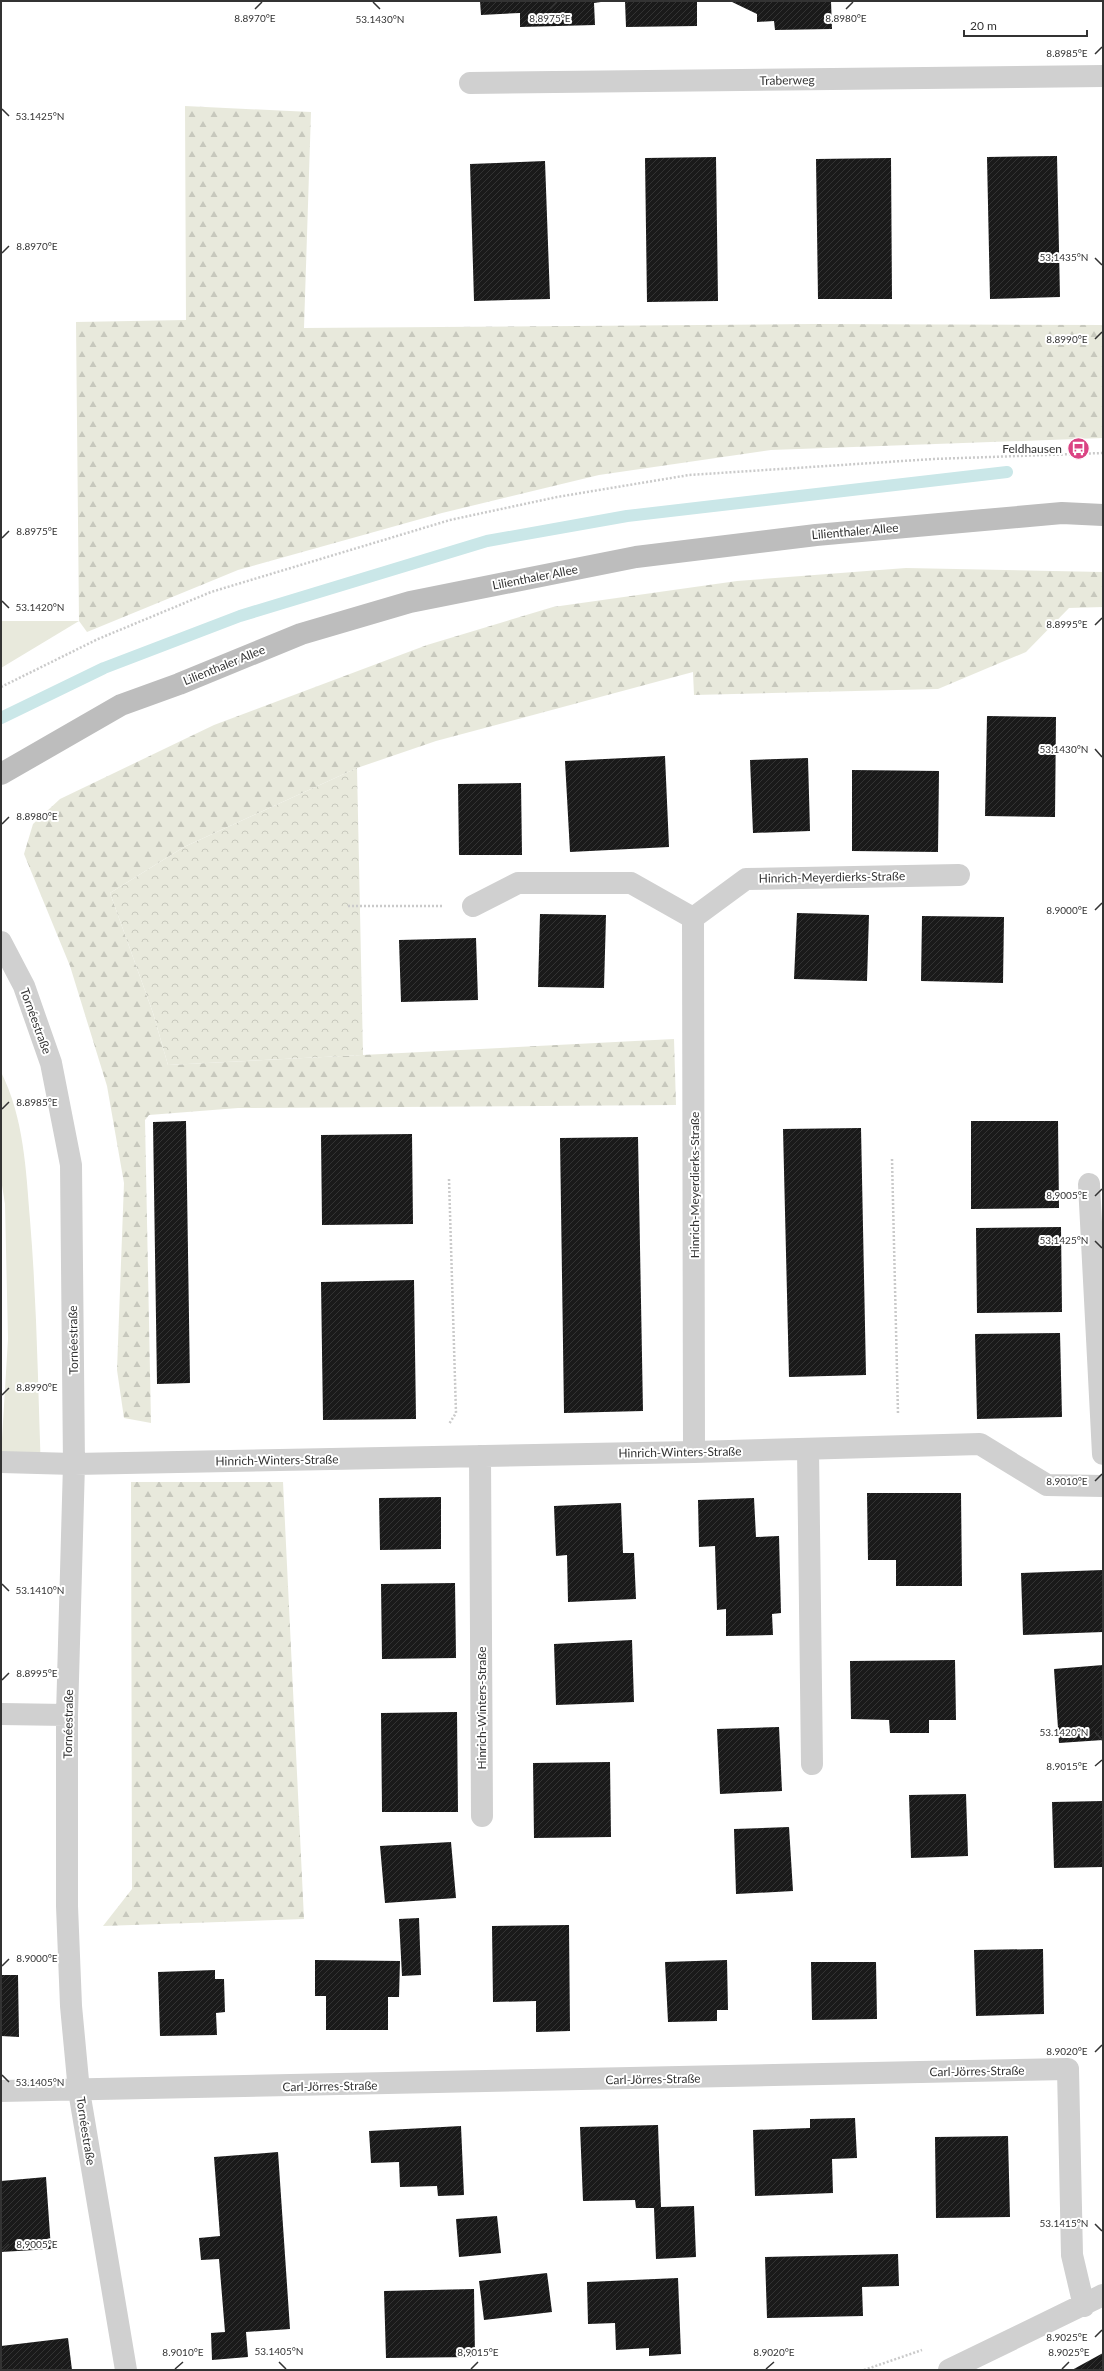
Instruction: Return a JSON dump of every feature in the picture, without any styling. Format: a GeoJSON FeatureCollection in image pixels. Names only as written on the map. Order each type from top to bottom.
{"type":"FeatureCollection","features":[{"type":"Feature","properties":{"kind":"main road","name":"Lilienthaler Allee"},"geometry":{"type":"LineString","coordinates":[[1,774],[121,704],[179,684],[301,634],[410,602],[636,557],[816,535],[1062,513],[1103,515]]}},
{"type":"Feature","properties":{"kind":"street","name":"Traberweg"},"geometry":{"type":"LineString","coordinates":[[470,83],[1103,76]]}},
{"type":"Feature","properties":{"kind":"street","name":"Hinrich-Meyerdierks-Straße"},"geometry":{"type":"LineString","coordinates":[[694,1452],[693,918],[746,879],[959,875]]}},
{"type":"Feature","properties":{"kind":"street"},"geometry":{"type":"LineString","coordinates":[[473,906],[518,883],[632,883],[693,918]]}},
{"type":"Feature","properties":{"kind":"street","name":"Tornéestraße"},"geometry":{"type":"LineString","coordinates":[[1,942],[24,986],[51,1063],[71,1165],[74,1464],[67,1715],[67,1906],[71,2006],[79,2091],[126,2370]]}},
{"type":"Feature","properties":{"kind":"street"},"geometry":{"type":"LineString","coordinates":[[1088,1184],[1103,1454]]}},
{"type":"Feature","properties":{"kind":"street","name":"Hinrich-Winters-Straße"},"geometry":{"type":"LineString","coordinates":[[1,1462],[74,1464],[694,1452],[980,1444],[1047,1485],[1103,1486]]}},
{"type":"Feature","properties":{"kind":"street"},"geometry":{"type":"LineString","coordinates":[[808,1449],[812,1764]]}},
{"type":"Feature","properties":{"kind":"street","name":"Hinrich-Winters-Straße"},"geometry":{"type":"LineString","coordinates":[[480,1456],[482,1816]]}},
{"type":"Feature","properties":{"kind":"street"},"geometry":{"type":"LineString","coordinates":[[1,1714],[67,1715]]}},
{"type":"Feature","properties":{"kind":"street","name":"Carl-Jörres-Straße"},"geometry":{"type":"LineString","coordinates":[[1,2091],[79,2091],[1068,2070],[1072,2255],[1084,2306]]}},
{"type":"Feature","properties":{"kind":"street"},"geometry":{"type":"LineString","coordinates":[[949,2370],[1084,2306],[1103,2295]]}},
{"type":"Feature","properties":{"kind":"path"},"geometry":{"type":"LineString","coordinates":[[1,687],[98,639],[211,592],[450,520],[549,498],[689,475],[933,459],[1103,453]]}},
{"type":"Feature","properties":{"kind":"path"},"geometry":{"type":"LineString","coordinates":[[348,906],[473,906]]}},
{"type":"Feature","properties":{"kind":"path"},"geometry":{"type":"LineString","coordinates":[[892,1159],[899,1447]]}},
{"type":"Feature","properties":{"kind":"path"},"geometry":{"type":"LineString","coordinates":[[428,1457],[456,1413],[449,1179]]}},
{"type":"Feature","properties":{"kind":"green space"},"geometry":{"type":"Polygon","coordinates":[[[185,106],[311,112],[304,328],[814,324],[1103,325],[1103,438],[771,450],[599,475],[442,513],[238,570],[87,632],[79,621],[76,322],[186,320],[185,106]]]}},
{"type":"Feature","properties":{"kind":"green space"},"geometry":{"type":"Polygon","coordinates":[[[906,568],[1103,572],[1103,607],[1069,608],[1026,652],[938,689],[694,695],[693,672],[436,741],[357,768],[184,847],[110,893],[153,1013],[168,1065],[674,1039],[676,1105],[238,1108],[149,1115],[145,1120],[151,1423],[124,1418],[117,1370],[124,1183],[107,1086],[70,966],[24,854],[33,824],[60,799],[214,725],[427,645],[553,607],[737,581],[906,568]]]}},
{"type":"Feature","properties":{"kind":"green space"},"geometry":{"type":"Polygon","coordinates":[[[1,621],[79,621],[1,668],[1,621]]]}},
{"type":"Feature","properties":{"kind":"green space"},"geometry":{"type":"Polygon","coordinates":[[[357,768],[363,1055],[168,1065],[153,1013],[110,893],[184,847],[357,768]]]}},
{"type":"Feature","properties":{"kind":"green space"},"geometry":{"type":"Polygon","coordinates":[[[1,1072],[15,1108],[23,1144],[25,1163],[34,1283],[41,1472],[1,1455],[8,1339],[5,1204],[1,1179],[1,1072]]]}},
{"type":"Feature","properties":{"kind":"green space"},"geometry":{"type":"Polygon","coordinates":[[[131,1482],[283,1482],[304,1919],[103,1926],[132,1889],[131,1482]]]}},
{"type":"Feature","properties":{"kind":"building"},"geometry":{"type":"Polygon","coordinates":[[[480,1],[601,2],[594,3],[595,25],[520,27],[520,13],[481,15],[480,1]]]}},
{"type":"Feature","properties":{"kind":"building"},"geometry":{"type":"Polygon","coordinates":[[[625,1],[697,1],[697,26],[626,27],[625,1]]]}},
{"type":"Feature","properties":{"kind":"building"},"geometry":{"type":"Polygon","coordinates":[[[730,1],[831,1],[832,29],[775,30],[774,21],[757,22],[757,14],[730,1]]]}},
{"type":"Feature","properties":{"kind":"building"},"geometry":{"type":"Polygon","coordinates":[[[1057,156],[1060,297],[990,299],[987,157],[1057,156]]]}},
{"type":"Feature","properties":{"kind":"building"},"geometry":{"type":"Polygon","coordinates":[[[716,157],[718,301],[647,302],[645,158],[716,157]]]}},
{"type":"Feature","properties":{"kind":"building"},"geometry":{"type":"Polygon","coordinates":[[[891,158],[892,299],[818,299],[816,159],[891,158]]]}},
{"type":"Feature","properties":{"kind":"building"},"geometry":{"type":"Polygon","coordinates":[[[545,161],[550,299],[474,301],[470,164],[545,161]]]}},
{"type":"Feature","properties":{"kind":"building"},"geometry":{"type":"Polygon","coordinates":[[[987,716],[1056,717],[1055,817],[985,816],[987,716]]]}},
{"type":"Feature","properties":{"kind":"building"},"geometry":{"type":"Polygon","coordinates":[[[665,756],[669,847],[570,852],[565,761],[665,756]]]}},
{"type":"Feature","properties":{"kind":"building"},"geometry":{"type":"Polygon","coordinates":[[[808,758],[810,831],[753,833],[750,760],[808,758]]]}},
{"type":"Feature","properties":{"kind":"building"},"geometry":{"type":"Polygon","coordinates":[[[852,770],[939,771],[938,852],[852,851],[852,770]]]}},
{"type":"Feature","properties":{"kind":"building"},"geometry":{"type":"Polygon","coordinates":[[[521,783],[522,855],[459,855],[458,784],[521,783]]]}},
{"type":"Feature","properties":{"kind":"building"},"geometry":{"type":"Polygon","coordinates":[[[797,913],[869,915],[867,981],[794,979],[797,913]]]}},
{"type":"Feature","properties":{"kind":"building"},"geometry":{"type":"Polygon","coordinates":[[[540,914],[606,915],[604,988],[538,987],[540,914]]]}},
{"type":"Feature","properties":{"kind":"building"},"geometry":{"type":"Polygon","coordinates":[[[922,916],[1004,917],[1003,983],[921,981],[922,916]]]}},
{"type":"Feature","properties":{"kind":"building"},"geometry":{"type":"Polygon","coordinates":[[[476,938],[478,1000],[401,1002],[399,940],[476,938]]]}},
{"type":"Feature","properties":{"kind":"building"},"geometry":{"type":"Polygon","coordinates":[[[186,1121],[190,1383],[157,1384],[153,1122],[186,1121]]]}},
{"type":"Feature","properties":{"kind":"building"},"geometry":{"type":"Polygon","coordinates":[[[971,1121],[1058,1121],[1059,1208],[971,1209],[971,1121]]]}},
{"type":"Feature","properties":{"kind":"building"},"geometry":{"type":"Polygon","coordinates":[[[861,1128],[866,1375],[789,1377],[783,1129],[861,1128]]]}},
{"type":"Feature","properties":{"kind":"building"},"geometry":{"type":"Polygon","coordinates":[[[412,1134],[413,1224],[322,1225],[321,1135],[412,1134]]]}},
{"type":"Feature","properties":{"kind":"building"},"geometry":{"type":"Polygon","coordinates":[[[638,1137],[643,1411],[564,1413],[560,1138],[638,1137]]]}},
{"type":"Feature","properties":{"kind":"building"},"geometry":{"type":"Polygon","coordinates":[[[1061,1227],[1062,1312],[977,1313],[976,1228],[1061,1227]]]}},
{"type":"Feature","properties":{"kind":"building"},"geometry":{"type":"Polygon","coordinates":[[[414,1280],[416,1419],[323,1420],[321,1282],[414,1280]]]}},
{"type":"Feature","properties":{"kind":"building"},"geometry":{"type":"Polygon","coordinates":[[[1060,1333],[1062,1417],[977,1419],[975,1334],[1060,1333]]]}},
{"type":"Feature","properties":{"kind":"building"},"geometry":{"type":"Polygon","coordinates":[[[867,1493],[961,1493],[962,1586],[896,1586],[896,1560],[868,1560],[867,1493]]]}},
{"type":"Feature","properties":{"kind":"building"},"geometry":{"type":"Polygon","coordinates":[[[441,1497],[441,1549],[380,1550],[379,1498],[441,1497]]]}},
{"type":"Feature","properties":{"kind":"building"},"geometry":{"type":"Polygon","coordinates":[[[754,1498],[756,1537],[779,1536],[781,1613],[772,1614],[773,1635],[726,1636],[726,1609],[717,1610],[715,1546],[699,1547],[698,1500],[754,1498]]]}},
{"type":"Feature","properties":{"kind":"building"},"geometry":{"type":"Polygon","coordinates":[[[621,1503],[623,1553],[634,1553],[636,1599],[568,1602],[567,1555],[556,1556],[554,1506],[621,1503]]]}},
{"type":"Feature","properties":{"kind":"building"},"geometry":{"type":"Polygon","coordinates":[[[1103,1570],[1103,1632],[1023,1635],[1021,1573],[1103,1570]]]}},
{"type":"Feature","properties":{"kind":"building"},"geometry":{"type":"Polygon","coordinates":[[[455,1583],[456,1658],[382,1659],[381,1584],[455,1583]]]}},
{"type":"Feature","properties":{"kind":"building"},"geometry":{"type":"Polygon","coordinates":[[[632,1640],[634,1702],[556,1705],[554,1644],[632,1640]]]}},
{"type":"Feature","properties":{"kind":"building"},"geometry":{"type":"Polygon","coordinates":[[[955,1660],[956,1720],[929,1720],[929,1733],[890,1733],[889,1720],[851,1719],[850,1661],[955,1660]]]}},
{"type":"Feature","properties":{"kind":"building"},"geometry":{"type":"Polygon","coordinates":[[[1103,1665],[1103,1740],[1059,1743],[1054,1669],[1103,1665]]]}},
{"type":"Feature","properties":{"kind":"building"},"geometry":{"type":"Polygon","coordinates":[[[457,1712],[458,1812],[382,1812],[381,1713],[457,1712]]]}},
{"type":"Feature","properties":{"kind":"building"},"geometry":{"type":"Polygon","coordinates":[[[779,1727],[782,1791],[720,1794],[717,1729],[779,1727]]]}},
{"type":"Feature","properties":{"kind":"building"},"geometry":{"type":"Polygon","coordinates":[[[610,1762],[611,1837],[534,1838],[533,1763],[610,1762]]]}},
{"type":"Feature","properties":{"kind":"building"},"geometry":{"type":"Polygon","coordinates":[[[966,1794],[968,1856],[911,1858],[909,1795],[966,1794]]]}},
{"type":"Feature","properties":{"kind":"building"},"geometry":{"type":"Polygon","coordinates":[[[1103,1801],[1103,1867],[1054,1868],[1052,1802],[1103,1801]]]}},
{"type":"Feature","properties":{"kind":"building"},"geometry":{"type":"Polygon","coordinates":[[[789,1827],[793,1891],[736,1894],[734,1829],[789,1827]]]}},
{"type":"Feature","properties":{"kind":"building"},"geometry":{"type":"Polygon","coordinates":[[[451,1842],[456,1898],[385,1903],[380,1846],[451,1842]]]}},
{"type":"Feature","properties":{"kind":"building"},"geometry":{"type":"Polygon","coordinates":[[[419,1918],[421,1975],[402,1976],[399,1919],[419,1918]]]}},
{"type":"Feature","properties":{"kind":"building"},"geometry":{"type":"Polygon","coordinates":[[[569,1925],[570,2031],[536,2032],[536,2001],[493,2002],[492,1926],[569,1925]]]}},
{"type":"Feature","properties":{"kind":"building"},"geometry":{"type":"Polygon","coordinates":[[[1043,1949],[1044,2014],[976,2016],[974,1950],[1043,1949]]]}},
{"type":"Feature","properties":{"kind":"building"},"geometry":{"type":"Polygon","coordinates":[[[315,1960],[400,1961],[399,1997],[388,1997],[388,2030],[326,2030],[326,1996],[315,1996],[315,1960]]]}},
{"type":"Feature","properties":{"kind":"building"},"geometry":{"type":"Polygon","coordinates":[[[727,1960],[728,2010],[717,2010],[717,2021],[668,2022],[665,1962],[727,1960]]]}},
{"type":"Feature","properties":{"kind":"building"},"geometry":{"type":"Polygon","coordinates":[[[811,1962],[876,1962],[877,2019],[812,2020],[811,1962]]]}},
{"type":"Feature","properties":{"kind":"building"},"geometry":{"type":"Polygon","coordinates":[[[215,1970],[215,1979],[224,1979],[225,2012],[216,2013],[217,2035],[160,2036],[158,1972],[215,1970]]]}},
{"type":"Feature","properties":{"kind":"building"},"geometry":{"type":"Polygon","coordinates":[[[1,1975],[18,1975],[19,2037],[1,2036],[1,1975]]]}},
{"type":"Feature","properties":{"kind":"building"},"geometry":{"type":"Polygon","coordinates":[[[855,2118],[857,2158],[832,2159],[833,2193],[755,2196],[753,2130],[810,2128],[810,2119],[855,2118]]]}},
{"type":"Feature","properties":{"kind":"building"},"geometry":{"type":"Polygon","coordinates":[[[658,2125],[661,2207],[694,2206],[696,2257],[656,2259],[654,2208],[636,2208],[635,2200],[583,2201],[580,2127],[658,2125]]]}},
{"type":"Feature","properties":{"kind":"building"},"geometry":{"type":"Polygon","coordinates":[[[461,2126],[464,2195],[438,2196],[437,2186],[400,2187],[399,2162],[371,2163],[369,2131],[461,2126]]]}},
{"type":"Feature","properties":{"kind":"building"},"geometry":{"type":"Polygon","coordinates":[[[1008,2136],[1010,2217],[936,2218],[935,2137],[1008,2136]]]}},
{"type":"Feature","properties":{"kind":"building"},"geometry":{"type":"Polygon","coordinates":[[[278,2152],[290,2329],[246,2332],[248,2357],[212,2360],[211,2333],[225,2332],[219,2259],[201,2260],[199,2238],[220,2236],[214,2157],[278,2152]]]}},
{"type":"Feature","properties":{"kind":"building"},"geometry":{"type":"Polygon","coordinates":[[[46,2177],[51,2249],[1,2252],[1,2181],[46,2177]]]}},
{"type":"Feature","properties":{"kind":"building"},"geometry":{"type":"Polygon","coordinates":[[[497,2216],[501,2253],[459,2257],[456,2219],[497,2216]]]}},
{"type":"Feature","properties":{"kind":"building"},"geometry":{"type":"Polygon","coordinates":[[[898,2254],[899,2286],[862,2287],[863,2316],[767,2318],[765,2257],[898,2254]]]}},
{"type":"Feature","properties":{"kind":"building"},"geometry":{"type":"Polygon","coordinates":[[[547,2273],[552,2312],[484,2320],[479,2281],[547,2273]]]}},
{"type":"Feature","properties":{"kind":"building"},"geometry":{"type":"Polygon","coordinates":[[[678,2278],[681,2354],[649,2356],[649,2348],[616,2350],[615,2323],[588,2324],[587,2282],[678,2278]]]}},
{"type":"Feature","properties":{"kind":"building"},"geometry":{"type":"Polygon","coordinates":[[[474,2289],[475,2357],[386,2358],[384,2291],[474,2289]]]}},
{"type":"Feature","properties":{"kind":"building"},"geometry":{"type":"Polygon","coordinates":[[[68,2338],[72,2370],[2,2370],[1,2346],[68,2338]]]}},
{"type":"Feature","properties":{"kind":"building"},"geometry":{"type":"Polygon","coordinates":[[[1103,2353],[1103,2370],[1072,2370],[1103,2353]]]}},
{"type":"Feature","properties":{"kind":"waterway"},"geometry":{"type":"LineString","coordinates":[[1,718],[104,668],[240,616],[487,541],[627,516],[1007,472]]}},
{"type":"Feature","properties":{"kind":"place","name":"Feldhausen"},"geometry":{"type":"Point","coordinates":[1078,448]}}]}
